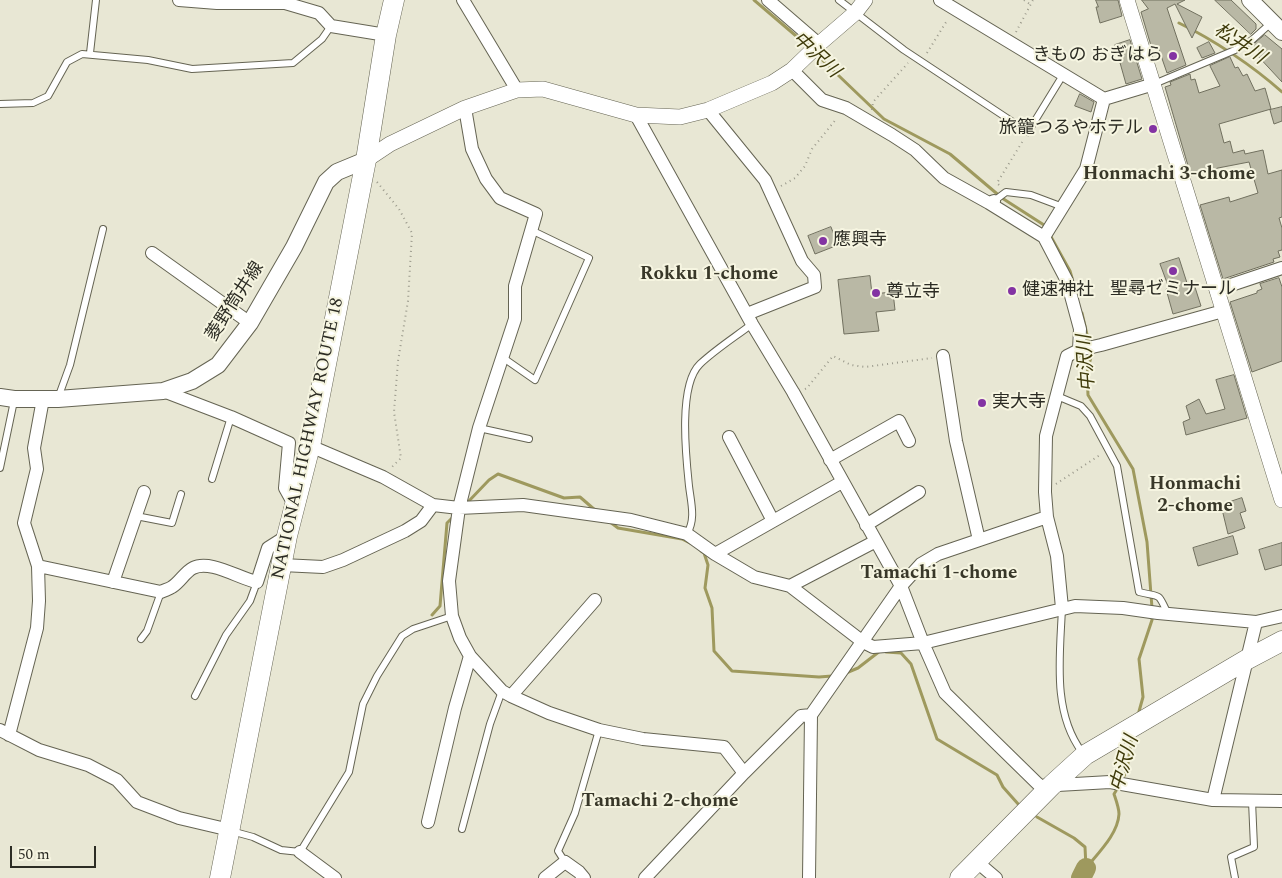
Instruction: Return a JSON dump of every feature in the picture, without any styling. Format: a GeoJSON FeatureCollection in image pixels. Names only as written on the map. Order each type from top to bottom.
{"type":"FeatureCollection","features":[{"type":"Feature","properties":{"kind":"highway","name":"NATIONAL HIGHWAY ROUTE 18"},"geometry":{"type":"LineString","coordinates":[[220,878],[287,536],[310,446],[365,163],[386,35],[394,0]]}},
{"type":"Feature","properties":{"kind":"highway"},"geometry":{"type":"LineString","coordinates":[[960,878],[1052,785],[1085,755],[1246,660],[1282,641]]}},
{"type":"Feature","properties":{"kind":"main road"},"geometry":{"type":"LineString","coordinates":[[1250,0],[1277,27]]}},
{"type":"Feature","properties":{"kind":"main road","name":"菱野筒井線"},"geometry":{"type":"LineString","coordinates":[[7,398],[50,399],[163,391],[192,381],[218,365],[250,323],[294,247],[326,182],[337,172],[365,163]]}},
{"type":"Feature","properties":{"kind":"street"},"geometry":{"type":"LineString","coordinates":[[180,0],[217,3],[285,3],[319,13],[331,26],[386,35]]}},
{"type":"Feature","properties":{"kind":"street"},"geometry":{"type":"LineString","coordinates":[[462,0],[516,90]]}},
{"type":"Feature","properties":{"kind":"street"},"geometry":{"type":"LineString","coordinates":[[768,0],[818,44]]}},
{"type":"Feature","properties":{"kind":"street"},"geometry":{"type":"LineString","coordinates":[[365,163],[390,144],[465,108],[516,90],[542,89],[636,115],[680,117],[708,110],[772,82],[792,70],[818,44],[855,13],[865,0]]}},
{"type":"Feature","properties":{"kind":"street"},"geometry":{"type":"LineString","coordinates":[[940,0],[1104,99],[1154,84]]}},
{"type":"Feature","properties":{"kind":"street"},"geometry":{"type":"LineString","coordinates":[[1127,0],[1282,500]]}},
{"type":"Feature","properties":{"kind":"street"},"geometry":{"type":"LineString","coordinates":[[792,70],[822,100],[846,108],[916,150],[944,178],[991,202],[1044,237],[1067,281],[1080,329],[1082,349]]}},
{"type":"Feature","properties":{"kind":"street"},"geometry":{"type":"LineString","coordinates":[[1044,237],[1086,169],[1104,99]]}},
{"type":"Feature","properties":{"kind":"street"},"geometry":{"type":"LineString","coordinates":[[465,108],[472,148],[486,179],[500,198],[536,214],[515,286],[515,319],[479,428],[458,508],[449,581],[452,616],[460,638],[470,656],[506,693],[549,713],[599,730],[643,739],[724,747],[744,773]]}},
{"type":"Feature","properties":{"kind":"street"},"geometry":{"type":"LineString","coordinates":[[708,110],[765,180],[802,261],[814,275],[815,287],[749,319]]}},
{"type":"Feature","properties":{"kind":"street"},"geometry":{"type":"LineString","coordinates":[[636,115],[749,319],[793,392],[901,586],[923,643],[946,693],[1040,786],[1110,782],[1213,800],[1282,801]]}},
{"type":"Feature","properties":{"kind":"street"},"geometry":{"type":"LineString","coordinates":[[152,253],[250,323]]}},
{"type":"Feature","properties":{"kind":"street"},"geometry":{"type":"LineString","coordinates":[[1216,290],[1282,268]]}},
{"type":"Feature","properties":{"kind":"street"},"geometry":{"type":"LineString","coordinates":[[1062,608],[1057,556],[1047,517],[1045,492],[1046,436],[1067,356],[1082,349],[1223,311]]}},
{"type":"Feature","properties":{"kind":"street"},"geometry":{"type":"LineString","coordinates":[[943,356],[956,442],[979,540]]}},
{"type":"Feature","properties":{"kind":"street"},"geometry":{"type":"LineString","coordinates":[[163,391],[230,417],[289,443],[285,488],[295,506]]}},
{"type":"Feature","properties":{"kind":"street"},"geometry":{"type":"LineString","coordinates":[[50,399],[34,448],[37,468],[24,523],[38,566],[39,601],[37,628],[4,733],[39,750],[88,764],[117,780],[137,802],[179,818],[230,830]]}},
{"type":"Feature","properties":{"kind":"street"},"geometry":{"type":"LineString","coordinates":[[830,460],[899,420],[909,441]]}},
{"type":"Feature","properties":{"kind":"street"},"geometry":{"type":"LineString","coordinates":[[729,437],[772,521]]}},
{"type":"Feature","properties":{"kind":"street"},"geometry":{"type":"LineString","coordinates":[[310,446],[383,477],[432,505],[458,508],[523,505],[631,520],[687,534],[715,554],[754,577],[790,586],[863,642],[873,647],[923,643],[1074,606],[1123,608],[1144,612],[1256,622],[1282,616]]}},
{"type":"Feature","properties":{"kind":"street"},"geometry":{"type":"LineString","coordinates":[[715,554],[842,482]]}},
{"type":"Feature","properties":{"kind":"street"},"geometry":{"type":"LineString","coordinates":[[113,582],[144,492]]}},
{"type":"Feature","properties":{"kind":"street"},"geometry":{"type":"LineString","coordinates":[[866,525],[919,492]]}},
{"type":"Feature","properties":{"kind":"street"},"geometry":{"type":"LineString","coordinates":[[282,565],[323,567],[343,560],[405,531],[421,521],[432,505]]}},
{"type":"Feature","properties":{"kind":"street"},"geometry":{"type":"LineString","coordinates":[[809,878],[811,715],[901,586],[922,564],[938,554],[1047,517]]}},
{"type":"Feature","properties":{"kind":"street"},"geometry":{"type":"LineString","coordinates":[[38,566],[161,592],[173,587],[192,568],[202,565],[230,572],[257,582],[268,548],[287,536]]}},
{"type":"Feature","properties":{"kind":"street"},"geometry":{"type":"LineString","coordinates":[[790,586],[876,541]]}},
{"type":"Feature","properties":{"kind":"street"},"geometry":{"type":"LineString","coordinates":[[506,693],[595,600]]}},
{"type":"Feature","properties":{"kind":"street"},"geometry":{"type":"LineString","coordinates":[[1213,800],[1256,622]]}},
{"type":"Feature","properties":{"kind":"street"},"geometry":{"type":"LineString","coordinates":[[428,822],[455,708],[470,656]]}},
{"type":"Feature","properties":{"kind":"street"},"geometry":{"type":"LineString","coordinates":[[645,878],[744,773],[801,716],[811,715]]}},
{"type":"Feature","properties":{"kind":"street"},"geometry":{"type":"LineString","coordinates":[[300,852],[335,878]]}},
{"type":"Feature","properties":{"kind":"street"},"geometry":{"type":"LineString","coordinates":[[976,861],[996,878]]}},
{"type":"Feature","properties":{"kind":"street"},"geometry":{"type":"LineString","coordinates":[[546,878],[566,862],[584,878]]}},
{"type":"Feature","properties":{"kind":"lane"},"geometry":{"type":"LineString","coordinates":[[90,53],[96,0]]}},
{"type":"Feature","properties":{"kind":"lane"},"geometry":{"type":"LineString","coordinates":[[839,0],[914,57],[1028,132],[1063,75]]}},
{"type":"Feature","properties":{"kind":"lane"},"geometry":{"type":"LineString","coordinates":[[0,104],[33,103],[48,96],[67,62],[82,54],[90,53],[148,60],[192,69],[293,63],[322,39],[331,26]]}},
{"type":"Feature","properties":{"kind":"lane"},"geometry":{"type":"LineString","coordinates":[[1154,84],[1235,50],[1277,27]]}},
{"type":"Feature","properties":{"kind":"lane"},"geometry":{"type":"LineString","coordinates":[[991,202],[1006,192],[1031,195],[1063,207]]}},
{"type":"Feature","properties":{"kind":"lane"},"geometry":{"type":"LineString","coordinates":[[50,399],[70,365],[102,229]]}},
{"type":"Feature","properties":{"kind":"lane"},"geometry":{"type":"LineString","coordinates":[[502,356],[535,380],[589,258],[531,230]]}},
{"type":"Feature","properties":{"kind":"lane"},"geometry":{"type":"LineString","coordinates":[[687,534],[692,526],[693,516],[685,431],[687,389],[699,365],[749,319]]}},
{"type":"Feature","properties":{"kind":"lane"},"geometry":{"type":"LineString","coordinates":[[1057,396],[1081,406],[1090,416],[1117,466],[1139,592],[1156,594],[1161,598],[1163,614]]}},
{"type":"Feature","properties":{"kind":"lane"},"geometry":{"type":"LineString","coordinates":[[0,468],[7,398]]}},
{"type":"Feature","properties":{"kind":"lane"},"geometry":{"type":"LineString","coordinates":[[212,479],[230,417]]}},
{"type":"Feature","properties":{"kind":"lane"},"geometry":{"type":"LineString","coordinates":[[479,428],[529,439]]}},
{"type":"Feature","properties":{"kind":"lane"},"geometry":{"type":"LineString","coordinates":[[136,516],[172,523],[181,494]]}},
{"type":"Feature","properties":{"kind":"lane"},"geometry":{"type":"LineString","coordinates":[[195,696],[226,635],[250,601],[257,582]]}},
{"type":"Feature","properties":{"kind":"lane"},"geometry":{"type":"LineString","coordinates":[[141,639],[147,631],[161,592]]}},
{"type":"Feature","properties":{"kind":"lane"},"geometry":{"type":"LineString","coordinates":[[1062,608],[1060,666],[1062,703],[1065,717],[1078,747],[1085,755]]}},
{"type":"Feature","properties":{"kind":"lane"},"geometry":{"type":"LineString","coordinates":[[230,830],[253,837],[281,850],[300,852],[349,772],[363,704],[377,676],[402,636],[413,629],[452,616]]}},
{"type":"Feature","properties":{"kind":"lane"},"geometry":{"type":"LineString","coordinates":[[462,829],[490,724],[506,693]]}},
{"type":"Feature","properties":{"kind":"lane"},"geometry":{"type":"LineString","coordinates":[[566,862],[558,851],[575,813],[599,730]]}},
{"type":"Feature","properties":{"kind":"lane"},"geometry":{"type":"LineString","coordinates":[[1235,878],[1231,857],[1254,847],[1252,801]]}},
{"type":"Feature","properties":{"kind":"path"},"geometry":{"type":"LineString","coordinates":[[1024,0],[1031,5]]}},
{"type":"Feature","properties":{"kind":"path"},"geometry":{"type":"LineString","coordinates":[[1009,42],[1033,0]]}},
{"type":"Feature","properties":{"kind":"path"},"geometry":{"type":"LineString","coordinates":[[922,62],[954,9]]}},
{"type":"Feature","properties":{"kind":"path"},"geometry":{"type":"LineString","coordinates":[[863,118],[873,108],[873,102],[914,57]]}},
{"type":"Feature","properties":{"kind":"path"},"geometry":{"type":"LineString","coordinates":[[770,193],[795,178],[805,166],[812,149],[846,108]]}},
{"type":"Feature","properties":{"kind":"path"},"geometry":{"type":"LineString","coordinates":[[1006,192],[997,183],[1028,132]]}},
{"type":"Feature","properties":{"kind":"path"},"geometry":{"type":"LineString","coordinates":[[365,163],[398,209],[412,233],[408,301],[398,361],[394,412],[401,458],[383,477]]}},
{"type":"Feature","properties":{"kind":"path"},"geometry":{"type":"LineString","coordinates":[[793,392],[808,388],[833,356],[851,366],[943,356]]}},
{"type":"Feature","properties":{"kind":"path"},"geometry":{"type":"LineString","coordinates":[[1045,492],[1109,450]]}},
{"type":"Feature","properties":{"kind":"building"},"geometry":{"type":"Polygon","coordinates":[[[1096,0],[1118,0],[1122,16],[1100,23],[1096,0]]]}},
{"type":"Feature","properties":{"kind":"building"},"geometry":{"type":"Polygon","coordinates":[[[1142,0],[1185,0],[1177,4],[1202,17],[1192,38],[1175,4],[1167,8],[1186,65],[1167,73],[1158,47],[1152,49],[1141,12],[1148,9],[1142,0]]]}},
{"type":"Feature","properties":{"kind":"building"},"geometry":{"type":"Polygon","coordinates":[[[1215,0],[1231,0],[1256,24],[1256,29],[1251,34],[1215,0]]]}},
{"type":"Feature","properties":{"kind":"building"},"geometry":{"type":"Polygon","coordinates":[[[1265,35],[1282,49],[1282,82],[1256,54],[1259,51],[1253,45],[1265,35]]]}},
{"type":"Feature","properties":{"kind":"building"},"geometry":{"type":"Polygon","coordinates":[[[1130,40],[1142,79],[1126,84],[1115,45],[1130,40]]]}},
{"type":"Feature","properties":{"kind":"building"},"geometry":{"type":"Polygon","coordinates":[[[1209,42],[1215,53],[1202,58],[1197,48],[1209,42]]]}},
{"type":"Feature","properties":{"kind":"building"},"geometry":{"type":"Polygon","coordinates":[[[1230,57],[1235,68],[1238,67],[1243,76],[1247,74],[1255,91],[1265,88],[1271,109],[1219,124],[1224,143],[1230,141],[1233,153],[1244,150],[1245,154],[1263,150],[1268,174],[1282,170],[1282,217],[1279,218],[1282,228],[1282,250],[1278,251],[1280,257],[1273,259],[1274,262],[1223,279],[1200,205],[1229,197],[1230,202],[1258,193],[1249,162],[1191,176],[1165,87],[1171,85],[1170,82],[1190,74],[1191,80],[1195,79],[1199,93],[1220,86],[1210,66],[1230,57]]]}},
{"type":"Feature","properties":{"kind":"building"},"geometry":{"type":"Polygon","coordinates":[[[1080,94],[1094,102],[1091,112],[1075,106],[1080,94]]]}},
{"type":"Feature","properties":{"kind":"building"},"geometry":{"type":"Polygon","coordinates":[[[1282,107],[1282,121],[1274,124],[1270,110],[1282,107]]]}},
{"type":"Feature","properties":{"kind":"building"},"geometry":{"type":"Polygon","coordinates":[[[831,227],[838,245],[815,254],[808,236],[831,227]]]}},
{"type":"Feature","properties":{"kind":"building"},"geometry":{"type":"Polygon","coordinates":[[[1179,258],[1187,283],[1193,281],[1201,306],[1173,314],[1166,289],[1169,288],[1160,264],[1179,258]]]}},
{"type":"Feature","properties":{"kind":"building"},"geometry":{"type":"Polygon","coordinates":[[[870,276],[872,294],[893,292],[895,310],[876,312],[879,331],[844,334],[838,280],[870,276]]]}},
{"type":"Feature","properties":{"kind":"building"},"geometry":{"type":"Polygon","coordinates":[[[1279,278],[1282,287],[1282,361],[1252,372],[1230,302],[1257,293],[1257,291],[1262,289],[1260,284],[1279,278]]]}},
{"type":"Feature","properties":{"kind":"building"},"geometry":{"type":"Polygon","coordinates":[[[1234,375],[1247,418],[1186,435],[1183,422],[1190,419],[1186,406],[1199,399],[1206,414],[1225,409],[1216,380],[1234,375]]]}},
{"type":"Feature","properties":{"kind":"building"},"geometry":{"type":"Polygon","coordinates":[[[1242,498],[1246,511],[1240,513],[1245,528],[1228,534],[1221,505],[1242,498]]]}},
{"type":"Feature","properties":{"kind":"building"},"geometry":{"type":"Polygon","coordinates":[[[1233,536],[1238,554],[1198,566],[1193,548],[1233,536]]]}},
{"type":"Feature","properties":{"kind":"building"},"geometry":{"type":"Polygon","coordinates":[[[1282,543],[1282,565],[1265,570],[1259,550],[1282,543]]]}},
{"type":"Feature","properties":{"kind":"waterway","name":"中沢川"},"geometry":{"type":"LineString","coordinates":[[754,0],[809,47]]}},
{"type":"Feature","properties":{"kind":"waterway","name":"松井川"},"geometry":{"type":"LineString","coordinates":[[1179,23],[1233,54],[1282,92]]}},
{"type":"Feature","properties":{"kind":"waterway","name":"中沢川"},"geometry":{"type":"LineString","coordinates":[[815,53],[884,119],[950,154],[1002,198],[1046,227]]}},
{"type":"Feature","properties":{"kind":"waterway","name":"中沢川"},"geometry":{"type":"LineString","coordinates":[[1050,235],[1072,278]]}},
{"type":"Feature","properties":{"kind":"waterway","name":"中沢川"},"geometry":{"type":"LineString","coordinates":[[1082,313],[1089,343]]}},
{"type":"Feature","properties":{"kind":"waterway","name":"中沢川"},"geometry":{"type":"LineString","coordinates":[[1090,349],[1091,357],[1087,373],[1088,395],[1133,469],[1147,542],[1152,608]]}},
{"type":"Feature","properties":{"kind":"waterway"},"geometry":{"type":"LineString","coordinates":[[467,503],[489,480],[498,474],[564,498],[580,497],[595,510]]}},
{"type":"Feature","properties":{"kind":"waterway"},"geometry":{"type":"LineString","coordinates":[[432,615],[440,606],[447,523],[454,516]]}},
{"type":"Feature","properties":{"kind":"waterway"},"geometry":{"type":"LineString","coordinates":[[610,522],[618,528],[682,539],[690,543]]}},
{"type":"Feature","properties":{"kind":"waterway"},"geometry":{"type":"LineString","coordinates":[[701,551],[704,553],[708,565],[705,588],[712,608],[714,651],[732,671],[819,677],[832,676]]}},
{"type":"Feature","properties":{"kind":"waterway","name":"中沢川"},"geometry":{"type":"LineString","coordinates":[[1138,715],[1143,697],[1139,659],[1152,615]]}},
{"type":"Feature","properties":{"kind":"waterway"},"geometry":{"type":"LineString","coordinates":[[846,673],[858,668],[880,651]]}},
{"type":"Feature","properties":{"kind":"waterway"},"geometry":{"type":"LineString","coordinates":[[886,652],[901,653],[911,664],[937,739],[997,775],[1003,787],[1019,805]]}},
{"type":"Feature","properties":{"kind":"waterway","name":"中沢川"},"geometry":{"type":"LineString","coordinates":[[1122,780],[1127,770],[1132,736]]}},
{"type":"Feature","properties":{"kind":"waterway","name":"中沢川"},"geometry":{"type":"LineString","coordinates":[[1086,868],[1107,843],[1115,829],[1119,814],[1114,794],[1119,786]]}},
{"type":"Feature","properties":{"kind":"waterway"},"geometry":{"type":"LineString","coordinates":[[1037,817],[1074,838],[1085,847],[1086,867]]}},
{"type":"Feature","properties":{"kind":"waterway","name":"中沢川"},"geometry":{"type":"LineString","coordinates":[[1081,878],[1086,868]]}},
{"type":"Feature","properties":{"kind":"place","name":"きもの おぎはら"},"geometry":{"type":"Point","coordinates":[1173,56]}},
{"type":"Feature","properties":{"kind":"place","name":"旅籠つるやホテル"},"geometry":{"type":"Point","coordinates":[1153,129]}},
{"type":"Feature","properties":{"kind":"place","name":"應興寺"},"geometry":{"type":"Point","coordinates":[823,241]}},
{"type":"Feature","properties":{"kind":"place","name":"聖尋ゼミナール"},"geometry":{"type":"Point","coordinates":[1173,271]}},
{"type":"Feature","properties":{"kind":"place","name":"健速神社"},"geometry":{"type":"Point","coordinates":[1012,291]}},
{"type":"Feature","properties":{"kind":"place","name":"尊立寺"},"geometry":{"type":"Point","coordinates":[876,293]}},
{"type":"Feature","properties":{"kind":"place","name":"実大寺"},"geometry":{"type":"Point","coordinates":[982,403]}},
{"type":"Feature","properties":{"kind":"district","name":"Honmachi 3-chome"},"geometry":{"type":"Point","coordinates":[1169,175]}},
{"type":"Feature","properties":{"kind":"district","name":"Rokku 1-chome"},"geometry":{"type":"Point","coordinates":[709,275]}},
{"type":"Feature","properties":{"kind":"district","name":"Honmachi 2-chome"},"geometry":{"type":"Point","coordinates":[1195,496]}},
{"type":"Feature","properties":{"kind":"district","name":"Tamachi 1-chome"},"geometry":{"type":"Point","coordinates":[939,574]}},
{"type":"Feature","properties":{"kind":"district","name":"Tamachi 2-chome"},"geometry":{"type":"Point","coordinates":[660,802]}}]}
